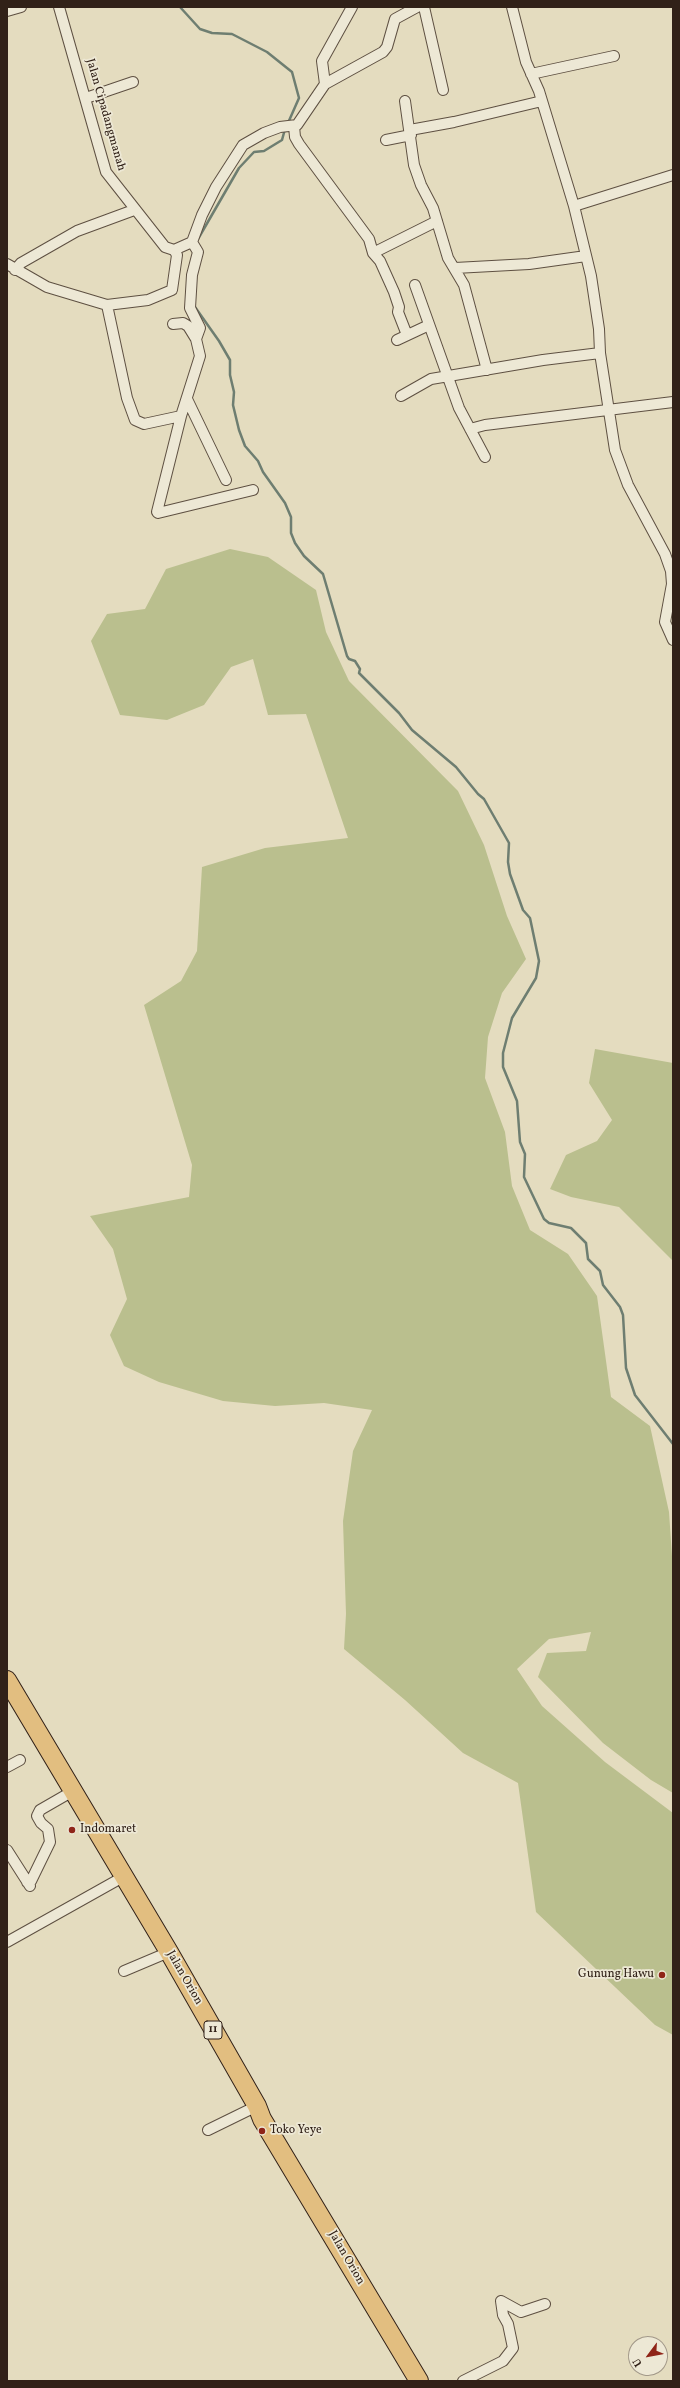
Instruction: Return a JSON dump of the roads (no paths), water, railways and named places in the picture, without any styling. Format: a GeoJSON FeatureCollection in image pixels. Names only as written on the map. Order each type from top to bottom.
{"type":"FeatureCollection","features":[{"type":"Feature","properties":{"kind":"highway","name":"Jalan Orion"},"geometry":{"type":"LineString","coordinates":[[7,1680],[169,1952],[258,2106],[262,2119],[419,2381]]}},
{"type":"Feature","properties":{"kind":"street"},"geometry":{"type":"LineString","coordinates":[[7,11],[21,7]]}},
{"type":"Feature","properties":{"kind":"street","name":"Jalan Cipadangmanah"},"geometry":{"type":"LineString","coordinates":[[59,7],[106,172],[134,210],[165,247],[174,250]]}},
{"type":"Feature","properties":{"kind":"street"},"geometry":{"type":"LineString","coordinates":[[325,84],[322,61],[352,7]]}},
{"type":"Feature","properties":{"kind":"street"},"geometry":{"type":"LineString","coordinates":[[11,267],[47,287],[107,305],[143,301],[161,296],[172,290],[177,255],[174,250],[192,242],[202,214],[218,182],[243,145],[249,140],[302,120],[325,84],[383,52],[387,47],[395,19],[417,7]]}},
{"type":"Feature","properties":{"kind":"street"},"geometry":{"type":"LineString","coordinates":[[424,7],[443,90]]}},
{"type":"Feature","properties":{"kind":"street"},"geometry":{"type":"LineString","coordinates":[[512,7],[531,74],[542,101],[574,206],[586,256],[599,329],[600,352],[615,450],[622,471],[665,554],[670,571],[672,584],[666,622],[673,640]]}},
{"type":"Feature","properties":{"kind":"street"},"geometry":{"type":"LineString","coordinates":[[531,74],[614,56]]}},
{"type":"Feature","properties":{"kind":"street"},"geometry":{"type":"LineString","coordinates":[[86,98],[133,82]]}},
{"type":"Feature","properties":{"kind":"street"},"geometry":{"type":"LineString","coordinates":[[405,101],[418,178],[433,208],[448,258],[464,285],[486,370]]}},
{"type":"Feature","properties":{"kind":"street"},"geometry":{"type":"LineString","coordinates":[[386,140],[411,132],[542,101]]}},
{"type":"Feature","properties":{"kind":"street"},"geometry":{"type":"LineString","coordinates":[[287,126],[369,239],[373,253],[380,261],[394,292],[399,307],[398,312],[407,335]]}},
{"type":"Feature","properties":{"kind":"street"},"geometry":{"type":"LineString","coordinates":[[574,206],[673,176]]}},
{"type":"Feature","properties":{"kind":"street"},"geometry":{"type":"LineString","coordinates":[[11,267],[21,264],[77,231],[134,210]]}},
{"type":"Feature","properties":{"kind":"street"},"geometry":{"type":"LineString","coordinates":[[373,253],[437,221]]}},
{"type":"Feature","properties":{"kind":"street"},"geometry":{"type":"LineString","coordinates":[[192,242],[198,252],[192,275],[190,308],[200,328],[196,339]]}},
{"type":"Feature","properties":{"kind":"street"},"geometry":{"type":"LineString","coordinates":[[455,268],[529,264],[586,256]]}},
{"type":"Feature","properties":{"kind":"street"},"geometry":{"type":"LineString","coordinates":[[415,285],[449,376],[459,408],[485,457]]}},
{"type":"Feature","properties":{"kind":"street"},"geometry":{"type":"LineString","coordinates":[[107,305],[127,398],[135,420],[144,424],[181,416]]}},
{"type":"Feature","properties":{"kind":"street"},"geometry":{"type":"LineString","coordinates":[[172,324],[186,323],[196,339],[200,356],[188,399],[181,416],[158,513],[253,490]]}},
{"type":"Feature","properties":{"kind":"street"},"geometry":{"type":"LineString","coordinates":[[397,340],[429,325]]}},
{"type":"Feature","properties":{"kind":"street"},"geometry":{"type":"LineString","coordinates":[[400,396],[431,379],[600,352]]}},
{"type":"Feature","properties":{"kind":"street"},"geometry":{"type":"LineString","coordinates":[[188,399],[226,480]]}},
{"type":"Feature","properties":{"kind":"street"},"geometry":{"type":"LineString","coordinates":[[470,429],[485,425],[673,402]]}},
{"type":"Feature","properties":{"kind":"street"},"geometry":{"type":"LineString","coordinates":[[7,1767],[20,1760]]}},
{"type":"Feature","properties":{"kind":"street"},"geometry":{"type":"LineString","coordinates":[[7,1850],[28,1884],[31,1881],[50,1842],[48,1829],[41,1823],[37,1816],[40,1810],[73,1791]]}},
{"type":"Feature","properties":{"kind":"street"},"geometry":{"type":"LineString","coordinates":[[7,1942],[123,1877]]}},
{"type":"Feature","properties":{"kind":"street"},"geometry":{"type":"LineString","coordinates":[[124,1971],[169,1952]]}},
{"type":"Feature","properties":{"kind":"street"},"geometry":{"type":"LineString","coordinates":[[208,2130],[258,2106]]}},
{"type":"Feature","properties":{"kind":"street"},"geometry":{"type":"LineString","coordinates":[[463,2381],[503,2361],[513,2348],[508,2324],[503,2315],[501,2301],[521,2312],[545,2304]]}},
{"type":"Feature","properties":{"kind":"waterway"},"geometry":{"type":"LineString","coordinates":[[180,7],[200,29],[212,33],[232,34],[267,52],[292,72],[299,98],[288,123]]}},
{"type":"Feature","properties":{"kind":"waterway"},"geometry":{"type":"LineString","coordinates":[[198,239],[239,168],[254,152],[264,151],[282,140],[285,129]]}},
{"type":"Feature","properties":{"kind":"waterway"},"geometry":{"type":"LineString","coordinates":[[195,307],[219,341],[230,360],[230,375],[234,392],[233,405],[239,430],[245,446],[258,461],[263,472],[285,503],[291,517],[291,533],[295,543],[304,556],[323,574],[347,656],[349,659],[355,661],[360,669],[359,673],[399,713],[412,730],[456,767],[478,794],[484,799],[509,843],[508,862],[510,874],[523,910],[530,918],[539,961],[536,978],[512,1018],[503,1053],[503,1067],[517,1101],[520,1142],[525,1154],[524,1177],[544,1219],[549,1223],[571,1228],[586,1243],[588,1259],[600,1271],[603,1285],[620,1307],[623,1315],[626,1368],[635,1395],[673,1444]]}},
{"type":"Feature","properties":{"kind":"place","name":"Indomaret"},"geometry":{"type":"Point","coordinates":[72,1830]}},
{"type":"Feature","properties":{"kind":"place","name":"Gunung Hawu"},"geometry":{"type":"Point","coordinates":[662,1975]}},
{"type":"Feature","properties":{"kind":"place","name":"Toko Yeye"},"geometry":{"type":"Point","coordinates":[262,2131]}}]}
